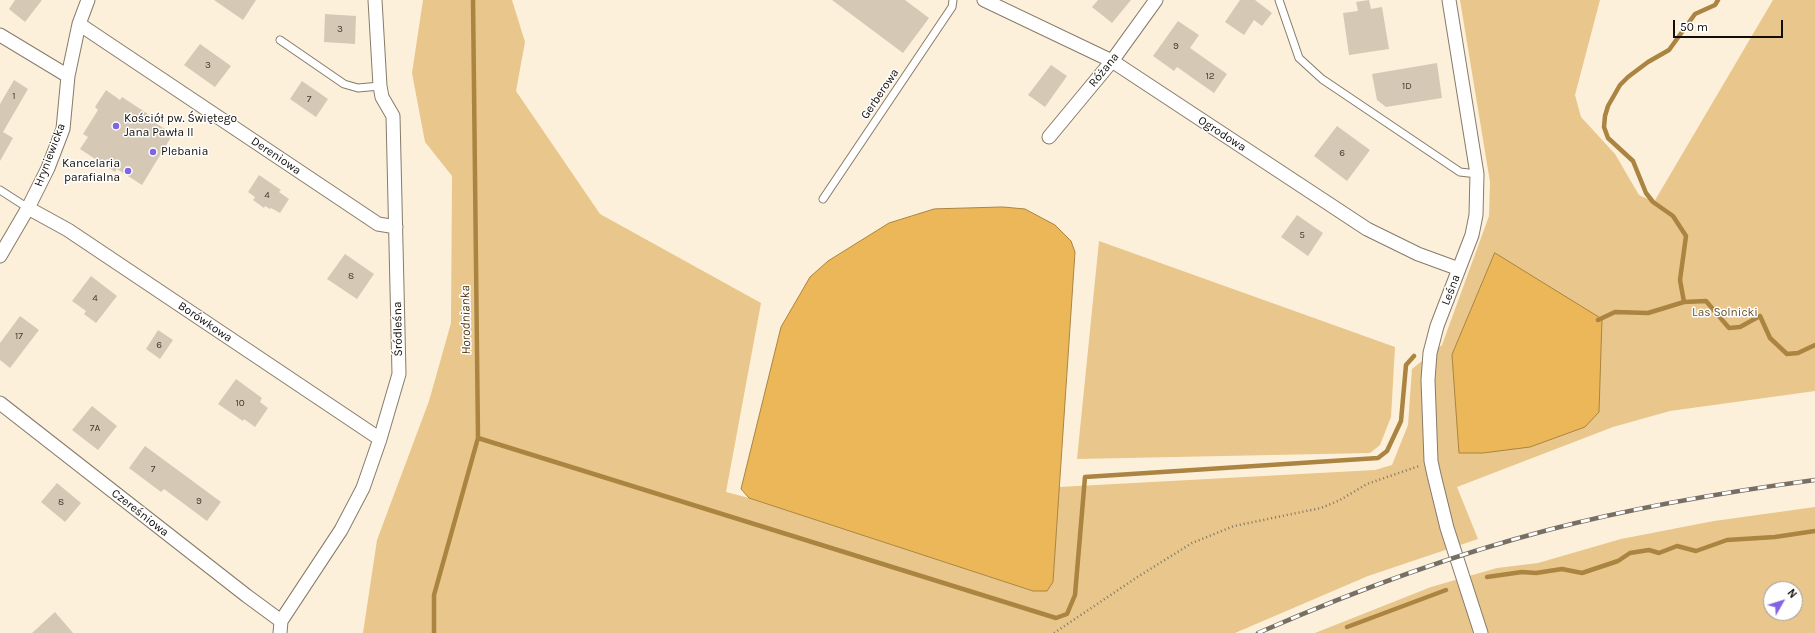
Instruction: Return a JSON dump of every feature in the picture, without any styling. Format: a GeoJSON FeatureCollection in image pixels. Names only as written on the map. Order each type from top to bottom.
{"type":"FeatureCollection","features":[{"type":"Feature","properties":{"kind":"street","name":"Hryniewicka"},"geometry":{"type":"LineString","coordinates":[[0,256],[28,208],[48,168],[63,129],[67,100],[68,76],[79,24],[88,0]]}},
{"type":"Feature","properties":{"kind":"street","name":"Śródleśna"},"geometry":{"type":"LineString","coordinates":[[281,627],[341,530],[363,488],[380,439],[399,374],[394,116],[382,97],[380,86],[375,0]]}},
{"type":"Feature","properties":{"kind":"street","name":"Ogrodowa"},"geometry":{"type":"LineString","coordinates":[[984,0],[1112,61],[1367,229],[1418,254],[1459,269]]}},
{"type":"Feature","properties":{"kind":"street","name":"Różana"},"geometry":{"type":"LineString","coordinates":[[1050,137],[1112,61],[1156,0]]}},
{"type":"Feature","properties":{"kind":"street","name":"Leśna"},"geometry":{"type":"LineString","coordinates":[[1450,0],[1477,174],[1476,215],[1472,235],[1437,326],[1430,353],[1428,380],[1431,461],[1447,528],[1465,578],[1481,633]]}},
{"type":"Feature","properties":{"kind":"street","name":"Dereniowa"},"geometry":{"type":"LineString","coordinates":[[79,24],[378,224],[396,226]]}},
{"type":"Feature","properties":{"kind":"street"},"geometry":{"type":"LineString","coordinates":[[0,35],[68,76]]}},
{"type":"Feature","properties":{"kind":"street","name":"Borówkowa"},"geometry":{"type":"LineString","coordinates":[[28,208],[68,230],[380,439]]}},
{"type":"Feature","properties":{"kind":"street","name":"Czereśniowa"},"geometry":{"type":"LineString","coordinates":[[0,403],[248,596],[281,627]]}},
{"type":"Feature","properties":{"kind":"lane","name":"Gerberowa"},"geometry":{"type":"LineString","coordinates":[[824,198],[952,7],[953,0]]}},
{"type":"Feature","properties":{"kind":"lane"},"geometry":{"type":"LineString","coordinates":[[1279,0],[1299,58],[1322,79],[1460,172],[1477,174]]}},
{"type":"Feature","properties":{"kind":"lane"},"geometry":{"type":"LineString","coordinates":[[280,40],[344,84],[358,88],[380,86]]}},
{"type":"Feature","properties":{"kind":"lane"},"geometry":{"type":"LineString","coordinates":[[0,190],[28,208]]}},
{"type":"Feature","properties":{"kind":"path"},"geometry":{"type":"LineString","coordinates":[[1054,633],[1139,576],[1192,543],[1234,526],[1321,508],[1340,500],[1367,484],[1431,461]]}},
{"type":"Feature","properties":{"kind":"green space","name":"Las Solnicki"},"geometry":{"type":"Polygon","coordinates":[[[423,0],[512,0],[525,42],[516,91],[600,214],[761,303],[726,492],[749,498],[1033,591],[1047,591],[1053,582],[1059,487],[1375,470],[1392,465],[1408,425],[1412,369],[1442,345],[1489,216],[1490,182],[1460,0],[1600,0],[1575,95],[1581,117],[1615,154],[1639,195],[1654,202],[1773,0],[1815,0],[1815,391],[1670,411],[1613,427],[1457,487],[1478,539],[1368,576],[1235,633],[363,633],[377,540],[429,401],[451,323],[452,176],[425,142],[412,73],[423,0]]]}},
{"type":"Feature","properties":{"kind":"green space"},"geometry":{"type":"Polygon","coordinates":[[[1099,241],[1395,347],[1391,417],[1380,445],[1370,453],[1077,459],[1099,241]]]}},
{"type":"Feature","properties":{"kind":"green space"},"geometry":{"type":"Polygon","coordinates":[[[1815,507],[1815,633],[1315,633],[1431,587],[1497,568],[1538,563],[1621,539],[1714,521],[1815,507]]]}},
{"type":"Feature","properties":{"kind":"shaded area"},"geometry":{"type":"Polygon","coordinates":[[[1003,207],[1025,209],[1055,225],[1071,241],[1075,252],[1053,582],[1047,591],[1033,591],[749,498],[741,489],[781,327],[810,277],[828,261],[889,223],[934,209],[1003,207]]]}},
{"type":"Feature","properties":{"kind":"shaded area"},"geometry":{"type":"Polygon","coordinates":[[[1495,253],[1602,319],[1599,412],[1585,427],[1530,447],[1483,453],[1459,453],[1452,355],[1495,253]]]}},
{"type":"Feature","properties":{"kind":"building"},"geometry":{"type":"Polygon","coordinates":[[[15,0],[42,0],[25,22],[9,9],[15,0]]]}},
{"type":"Feature","properties":{"kind":"building"},"geometry":{"type":"Polygon","coordinates":[[[214,0],[256,0],[243,20],[214,0]]]}},
{"type":"Feature","properties":{"kind":"building"},"geometry":{"type":"Polygon","coordinates":[[[832,0],[905,0],[929,18],[903,53],[832,0]]]}},
{"type":"Feature","properties":{"kind":"building"},"geometry":{"type":"Polygon","coordinates":[[[1098,0],[1131,0],[1112,23],[1092,7],[1098,0]]]}},
{"type":"Feature","properties":{"kind":"building"},"geometry":{"type":"Polygon","coordinates":[[[1240,0],[1255,0],[1272,13],[1262,26],[1254,20],[1244,35],[1225,22],[1240,0]]]}},
{"type":"Feature","properties":{"kind":"building"},"geometry":{"type":"Polygon","coordinates":[[[1369,0],[1371,9],[1382,7],[1389,49],[1349,55],[1343,13],[1358,11],[1356,2],[1369,0]]]}},
{"type":"Feature","properties":{"kind":"building"},"geometry":{"type":"Polygon","coordinates":[[[325,14],[356,16],[355,44],[324,42],[325,14]]]}},
{"type":"Feature","properties":{"kind":"building"},"geometry":{"type":"Polygon","coordinates":[[[1178,21],[1199,35],[1190,48],[1227,74],[1214,93],[1177,67],[1174,71],[1153,56],[1178,21]]]}},
{"type":"Feature","properties":{"kind":"building"},"geometry":{"type":"Polygon","coordinates":[[[200,44],[231,66],[215,87],[184,65],[200,44]]]}},
{"type":"Feature","properties":{"kind":"building"},"geometry":{"type":"Polygon","coordinates":[[[1437,63],[1442,98],[1386,107],[1377,100],[1372,74],[1437,63]]]}},
{"type":"Feature","properties":{"kind":"building"},"geometry":{"type":"Polygon","coordinates":[[[1051,65],[1067,76],[1045,107],[1028,95],[1051,65]]]}},
{"type":"Feature","properties":{"kind":"building"},"geometry":{"type":"Polygon","coordinates":[[[14,80],[28,89],[3,132],[13,138],[0,161],[0,104],[14,80]]]}},
{"type":"Feature","properties":{"kind":"building"},"geometry":{"type":"Polygon","coordinates":[[[302,81],[328,99],[316,117],[290,99],[302,81]]]}},
{"type":"Feature","properties":{"kind":"building","name":"Kościół pw. Świętego Jana Pawła II"},"geometry":{"type":"Polygon","coordinates":[[[106,90],[120,100],[122,97],[151,116],[149,119],[173,134],[142,185],[117,169],[115,172],[80,149],[88,137],[83,134],[98,110],[95,107],[106,90]]]}},
{"type":"Feature","properties":{"kind":"building"},"geometry":{"type":"Polygon","coordinates":[[[1337,126],[1370,150],[1347,181],[1314,156],[1337,126]]]}},
{"type":"Feature","properties":{"kind":"building"},"geometry":{"type":"Polygon","coordinates":[[[259,175],[281,190],[279,192],[289,199],[280,213],[265,206],[264,208],[253,200],[255,197],[248,192],[259,175]]]}},
{"type":"Feature","properties":{"kind":"building"},"geometry":{"type":"Polygon","coordinates":[[[1297,215],[1323,233],[1308,256],[1281,237],[1297,215]]]}},
{"type":"Feature","properties":{"kind":"building"},"geometry":{"type":"Polygon","coordinates":[[[345,254],[374,274],[357,299],[327,279],[345,254]]]}},
{"type":"Feature","properties":{"kind":"building"},"geometry":{"type":"Polygon","coordinates":[[[91,276],[117,296],[96,323],[84,314],[86,311],[72,301],[91,276]]]}},
{"type":"Feature","properties":{"kind":"building"},"geometry":{"type":"Polygon","coordinates":[[[20,316],[39,330],[10,368],[0,360],[0,343],[20,316]]]}},
{"type":"Feature","properties":{"kind":"building"},"geometry":{"type":"Polygon","coordinates":[[[158,330],[173,340],[160,359],[146,349],[158,330]]]}},
{"type":"Feature","properties":{"kind":"building"},"geometry":{"type":"Polygon","coordinates":[[[236,379],[262,398],[260,402],[268,408],[255,427],[244,419],[243,421],[218,404],[236,379]]]}},
{"type":"Feature","properties":{"kind":"building"},"geometry":{"type":"Polygon","coordinates":[[[92,406],[117,426],[98,450],[72,430],[92,406]]]}},
{"type":"Feature","properties":{"kind":"building"},"geometry":{"type":"Polygon","coordinates":[[[145,446],[221,502],[207,521],[164,489],[161,492],[129,468],[145,446]]]}},
{"type":"Feature","properties":{"kind":"building"},"geometry":{"type":"Polygon","coordinates":[[[57,483],[81,503],[65,522],[41,502],[57,483]]]}},
{"type":"Feature","properties":{"kind":"building"},"geometry":{"type":"Polygon","coordinates":[[[55,612],[73,633],[32,633],[55,612]]]}},
{"type":"Feature","properties":{"kind":"waterway","name":"Horodnianka"},"geometry":{"type":"LineString","coordinates":[[434,633],[434,595],[478,438],[473,0]]}},
{"type":"Feature","properties":{"kind":"waterway"},"geometry":{"type":"LineString","coordinates":[[1684,302],[1680,280],[1686,236],[1673,216],[1653,202],[1646,193],[1633,161],[1608,138],[1604,127],[1605,116],[1608,106],[1620,85],[1648,62],[1669,50],[1695,14],[1715,5],[1718,0]]}},
{"type":"Feature","properties":{"kind":"waterway"},"geometry":{"type":"LineString","coordinates":[[1598,320],[1615,312],[1648,313],[1684,302],[1706,301],[1729,328],[1740,327],[1760,316],[1770,338],[1787,354],[1798,353],[1815,345]]}},
{"type":"Feature","properties":{"kind":"waterway"},"geometry":{"type":"LineString","coordinates":[[478,438],[1056,618],[1067,614],[1075,595],[1085,477],[1378,458],[1387,451],[1401,421],[1406,365],[1414,356]]}},
{"type":"Feature","properties":{"kind":"waterway"},"geometry":{"type":"LineString","coordinates":[[1487,577],[1522,572],[1536,573],[1562,569],[1582,573],[1618,561],[1630,553],[1649,550],[1659,553],[1677,546],[1696,551],[1727,540],[1775,537],[1815,531]]}},
{"type":"Feature","properties":{"kind":"waterway"},"geometry":{"type":"LineString","coordinates":[[1347,627],[1446,590]]}},
{"type":"Feature","properties":{"kind":"railway"},"geometry":{"type":"LineString","coordinates":[[1258,633],[1365,589],[1438,563],[1511,540],[1614,514],[1681,501],[1815,480]]}},
{"type":"Feature","properties":{"kind":"place","name":"Kościół pw. Świętego Jana Pawła II"},"geometry":{"type":"Point","coordinates":[116,126]}},
{"type":"Feature","properties":{"kind":"place","name":"Plebania"},"geometry":{"type":"Point","coordinates":[153,152]}},
{"type":"Feature","properties":{"kind":"place","name":"Kancelaria parafialna"},"geometry":{"type":"Point","coordinates":[128,171]}}]}
